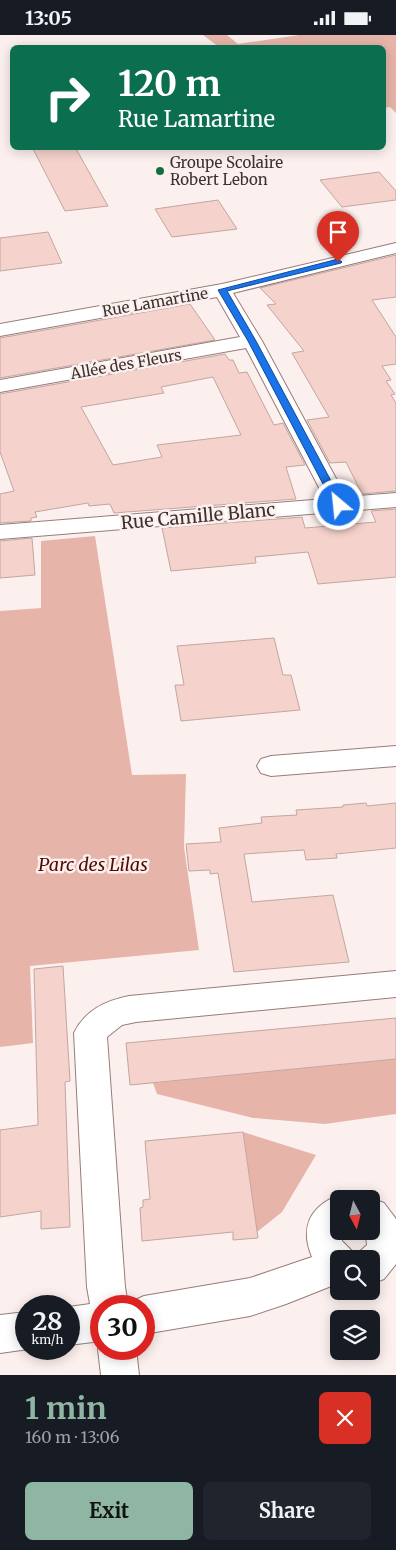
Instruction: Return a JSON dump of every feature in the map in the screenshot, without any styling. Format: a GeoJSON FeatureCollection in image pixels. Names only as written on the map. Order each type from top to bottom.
{"type":"FeatureCollection","features":[{"type":"Feature","properties":{"kind":"street","name":"Rue Lamartine"},"geometry":{"type":"LineString","coordinates":[[0,330],[222,290],[396,248]]}},
{"type":"Feature","properties":{"kind":"street"},"geometry":{"type":"LineString","coordinates":[[222,290],[252,341],[339,505]]}},
{"type":"Feature","properties":{"kind":"street","name":"Allée des Fleurs"},"geometry":{"type":"LineString","coordinates":[[0,387],[252,341]]}},
{"type":"Feature","properties":{"kind":"street","name":"Rue Camille Blanc"},"geometry":{"type":"LineString","coordinates":[[0,532],[396,500]]}},
{"type":"Feature","properties":{"kind":"street"},"geometry":{"type":"LineString","coordinates":[[271,766],[396,756]]}},
{"type":"Feature","properties":{"kind":"street"},"geometry":{"type":"LineString","coordinates":[[108,1295],[90,1033],[98,1022],[109,1013],[136,1008],[396,984]]}},
{"type":"Feature","properties":{"kind":"street"},"geometry":{"type":"LineString","coordinates":[[330,1220],[327,1222],[323,1240],[330,1256]]}},
{"type":"Feature","properties":{"kind":"street"},"geometry":{"type":"LineString","coordinates":[[155,1313],[250,1297],[286,1286],[330,1269]]}},
{"type":"Feature","properties":{"kind":"street"},"geometry":{"type":"LineString","coordinates":[[0,1335],[15,1333]]}},
{"type":"Feature","properties":{"kind":"street"},"geometry":{"type":"LineString","coordinates":[[118,1360],[120,1375]]}},
{"type":"Feature","properties":{"kind":"green space"},"geometry":{"type":"Polygon","coordinates":[[[203,35],[227,35],[238,44],[299,35],[396,35],[396,113],[390,107],[386,108],[386,45],[216,45],[203,35]]]}},
{"type":"Feature","properties":{"kind":"green space","name":"Parc des Lilas"},"geometry":{"type":"Polygon","coordinates":[[[95,536],[132,775],[186,774],[184,847],[199,950],[30,966],[33,1043],[0,1047],[0,611],[41,608],[41,541],[95,536]]]}},
{"type":"Feature","properties":{"kind":"green space"},"geometry":{"type":"Polygon","coordinates":[[[396,1059],[396,1114],[325,1124],[253,1118],[157,1094],[153,1083],[396,1059]]]}},
{"type":"Feature","properties":{"kind":"green space"},"geometry":{"type":"Polygon","coordinates":[[[243,1132],[316,1155],[282,1212],[257,1232],[243,1132]]]}},
{"type":"Feature","properties":{"kind":"building"},"geometry":{"type":"Polygon","coordinates":[[[34,150],[77,150],[108,206],[65,211],[34,150]]]}},
{"type":"Feature","properties":{"kind":"building"},"geometry":{"type":"Polygon","coordinates":[[[379,172],[396,191],[396,200],[342,207],[320,180],[379,172]]]}},
{"type":"Feature","properties":{"kind":"building"},"geometry":{"type":"Polygon","coordinates":[[[218,200],[237,229],[172,237],[155,209],[218,200]]]}},
{"type":"Feature","properties":{"kind":"building"},"geometry":{"type":"Polygon","coordinates":[[[48,232],[62,263],[0,271],[0,238],[48,232]]]}},
{"type":"Feature","properties":{"kind":"building"},"geometry":{"type":"Polygon","coordinates":[[[396,255],[396,297],[372,300],[396,337],[396,364],[382,366],[391,380],[386,381],[395,394],[391,395],[396,403],[396,491],[362,494],[346,462],[330,463],[307,420],[329,417],[292,353],[304,351],[267,305],[276,304],[260,288],[396,255]]]}},
{"type":"Feature","properties":{"kind":"building"},"geometry":{"type":"Polygon","coordinates":[[[190,304],[215,340],[0,378],[0,338],[190,304]]]}},
{"type":"Feature","properties":{"kind":"building"},"geometry":{"type":"Polygon","coordinates":[[[225,354],[229,360],[233,360],[239,373],[247,372],[274,425],[283,423],[305,465],[286,467],[296,499],[114,513],[110,504],[89,506],[88,503],[35,512],[37,517],[31,518],[31,521],[0,523],[0,494],[14,491],[0,452],[0,394],[225,354]],[[213,377],[161,387],[164,393],[81,407],[113,465],[162,457],[157,445],[241,435],[213,377]]]}},
{"type":"Feature","properties":{"kind":"building"},"geometry":{"type":"Polygon","coordinates":[[[396,509],[396,577],[318,584],[308,552],[255,557],[256,563],[171,571],[162,528],[302,517],[305,528],[376,522],[371,511],[396,509]]]}},
{"type":"Feature","properties":{"kind":"building"},"geometry":{"type":"Polygon","coordinates":[[[32,538],[35,575],[0,578],[0,541],[32,538]]]}},
{"type":"Feature","properties":{"kind":"building"},"geometry":{"type":"Polygon","coordinates":[[[274,638],[283,675],[291,675],[300,710],[181,721],[175,685],[184,685],[177,646],[274,638]]]}},
{"type":"Feature","properties":{"kind":"building"},"geometry":{"type":"Polygon","coordinates":[[[366,803],[367,806],[396,803],[396,848],[336,854],[337,858],[306,860],[304,850],[244,854],[252,902],[333,895],[349,962],[234,972],[218,873],[210,874],[210,870],[189,871],[186,844],[221,842],[219,828],[262,823],[261,817],[297,815],[296,810],[343,807],[343,805],[366,803]]]}},
{"type":"Feature","properties":{"kind":"building"},"geometry":{"type":"Polygon","coordinates":[[[63,966],[70,1081],[65,1082],[70,1227],[41,1229],[41,1211],[0,1217],[0,1130],[38,1125],[34,969],[63,966]]]}},
{"type":"Feature","properties":{"kind":"building"},"geometry":{"type":"Polygon","coordinates":[[[396,1018],[396,1059],[130,1085],[126,1043],[396,1018]]]}},
{"type":"Feature","properties":{"kind":"building"},"geometry":{"type":"Polygon","coordinates":[[[243,1132],[258,1238],[233,1240],[233,1232],[142,1241],[140,1208],[143,1207],[143,1200],[150,1199],[145,1141],[243,1132]]]}},
{"type":"Feature","properties":{"kind":"place","name":"Groupe Scolaire Robert Lebon"},"geometry":{"type":"Point","coordinates":[160,171]}},
{"type":"Feature","properties":{"kind":"route"},"geometry":{"type":"LineString","coordinates":[[338,262],[222,290],[252,341],[339,505]]}}]}
